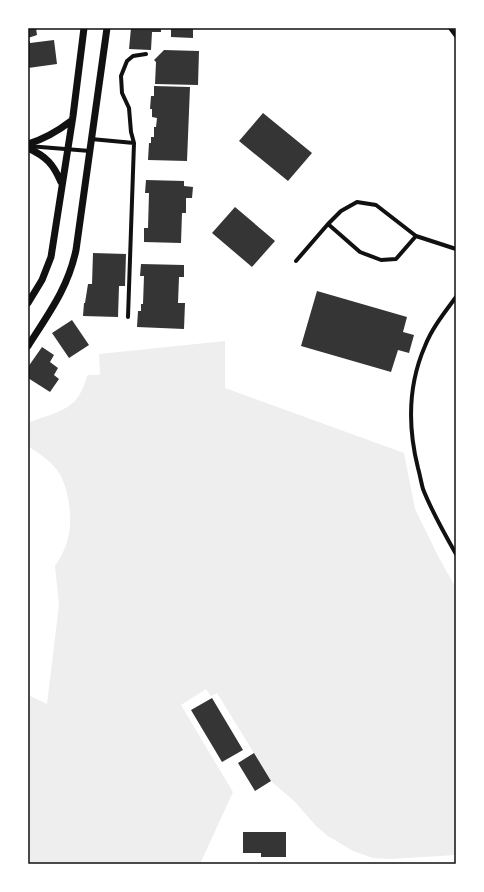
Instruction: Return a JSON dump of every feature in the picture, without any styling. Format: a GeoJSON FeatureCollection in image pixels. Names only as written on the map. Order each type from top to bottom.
{"type":"FeatureCollection","features":[{"type":"Feature","properties":{"kind":"street"},"geometry":{"type":"LineString","coordinates":[[28,303],[42,280],[51,257],[84,28]]}},
{"type":"Feature","properties":{"kind":"street"},"geometry":{"type":"LineString","coordinates":[[28,346],[62,291],[73,264],[107,28]]}},
{"type":"Feature","properties":{"kind":"street"},"geometry":{"type":"LineString","coordinates":[[450,28],[456,36]]}},
{"type":"Feature","properties":{"kind":"street"},"geometry":{"type":"LineString","coordinates":[[128,317],[134,143],[130,132],[129,108],[122,93],[121,76],[127,62],[134,56],[146,54]]}},
{"type":"Feature","properties":{"kind":"street"},"geometry":{"type":"LineString","coordinates":[[28,146],[57,132],[71,121]]}},
{"type":"Feature","properties":{"kind":"street"},"geometry":{"type":"LineString","coordinates":[[91,139],[134,143]]}},
{"type":"Feature","properties":{"kind":"street"},"geometry":{"type":"LineString","coordinates":[[28,146],[90,151]]}},
{"type":"Feature","properties":{"kind":"street"},"geometry":{"type":"LineString","coordinates":[[28,146],[40,154],[54,167],[62,183]]}},
{"type":"Feature","properties":{"kind":"street"},"geometry":{"type":"LineString","coordinates":[[296,261],[341,211],[357,202],[376,205],[416,236],[456,249]]}},
{"type":"Feature","properties":{"kind":"street"},"geometry":{"type":"LineString","coordinates":[[328,224],[360,252],[381,260],[396,258],[416,236]]}},
{"type":"Feature","properties":{"kind":"street"},"geometry":{"type":"LineString","coordinates":[[456,297],[440,319],[425,345],[416,371],[410,406],[413,446],[423,488],[456,554]]}},
{"type":"Feature","properties":{"kind":"shaded area"},"geometry":{"type":"Polygon","coordinates":[[[225,341],[225,388],[404,453],[415,509],[439,558],[456,588],[456,855],[391,859],[373,858],[353,851],[328,836],[316,826],[295,802],[271,781],[217,693],[211,696],[206,689],[181,705],[233,792],[200,864],[28,864],[28,695],[47,704],[59,605],[55,566],[67,542],[70,517],[68,498],[63,480],[59,473],[54,466],[28,446],[28,423],[62,410],[74,402],[81,392],[87,376],[100,374],[99,354],[225,341]]]}},
{"type":"Feature","properties":{"kind":"building"},"geometry":{"type":"Polygon","coordinates":[[[28,28],[36,28],[37,35],[28,38],[28,28]]]}},
{"type":"Feature","properties":{"kind":"building"},"geometry":{"type":"Polygon","coordinates":[[[131,28],[161,28],[161,32],[152,32],[151,50],[129,49],[131,28]]]}},
{"type":"Feature","properties":{"kind":"building"},"geometry":{"type":"Polygon","coordinates":[[[171,28],[193,28],[193,38],[171,37],[171,28]]]}},
{"type":"Feature","properties":{"kind":"building"},"geometry":{"type":"Polygon","coordinates":[[[54,40],[57,64],[28,68],[28,42],[54,40]]]}},
{"type":"Feature","properties":{"kind":"building"},"geometry":{"type":"Polygon","coordinates":[[[164,50],[199,51],[198,85],[155,84],[156,62],[154,60],[164,50]]]}},
{"type":"Feature","properties":{"kind":"building"},"geometry":{"type":"Polygon","coordinates":[[[154,86],[190,87],[187,161],[148,160],[149,143],[151,143],[151,137],[154,137],[154,127],[156,127],[157,118],[152,117],[152,109],[150,109],[151,96],[154,96],[154,86]]]}},
{"type":"Feature","properties":{"kind":"building"},"geometry":{"type":"Polygon","coordinates":[[[263,113],[312,153],[288,181],[239,141],[263,113]]]}},
{"type":"Feature","properties":{"kind":"building"},"geometry":{"type":"Polygon","coordinates":[[[146,180],[184,181],[184,186],[193,187],[192,198],[186,198],[186,213],[182,213],[181,243],[144,242],[144,228],[148,228],[149,193],[145,193],[146,180]]]}},
{"type":"Feature","properties":{"kind":"building"},"geometry":{"type":"Polygon","coordinates":[[[235,207],[275,241],[252,267],[212,233],[235,207]]]}},
{"type":"Feature","properties":{"kind":"building"},"geometry":{"type":"Polygon","coordinates":[[[93,253],[126,254],[125,286],[119,286],[118,317],[83,316],[88,284],[92,284],[93,253]]]}},
{"type":"Feature","properties":{"kind":"building"},"geometry":{"type":"Polygon","coordinates":[[[141,264],[184,265],[184,277],[179,277],[178,303],[185,303],[184,329],[137,327],[138,311],[141,311],[141,304],[143,304],[144,276],[140,276],[141,264]]]}},
{"type":"Feature","properties":{"kind":"building"},"geometry":{"type":"Polygon","coordinates":[[[317,291],[407,317],[403,332],[414,335],[409,353],[398,350],[391,372],[301,346],[317,291]]]}},
{"type":"Feature","properties":{"kind":"building"},"geometry":{"type":"Polygon","coordinates":[[[72,320],[89,345],[69,358],[52,333],[72,320]]]}},
{"type":"Feature","properties":{"kind":"building"},"geometry":{"type":"Polygon","coordinates":[[[42,347],[54,355],[50,362],[58,368],[54,375],[59,379],[50,392],[28,378],[28,367],[42,347]]]}},
{"type":"Feature","properties":{"kind":"building"},"geometry":{"type":"Polygon","coordinates":[[[212,698],[243,750],[222,762],[191,710],[212,698]]]}},
{"type":"Feature","properties":{"kind":"building"},"geometry":{"type":"Polygon","coordinates":[[[254,753],[271,781],[255,791],[238,763],[254,753]]]}},
{"type":"Feature","properties":{"kind":"building"},"geometry":{"type":"Polygon","coordinates":[[[243,832],[286,832],[286,857],[261,857],[261,853],[243,853],[243,832]]]}}]}
